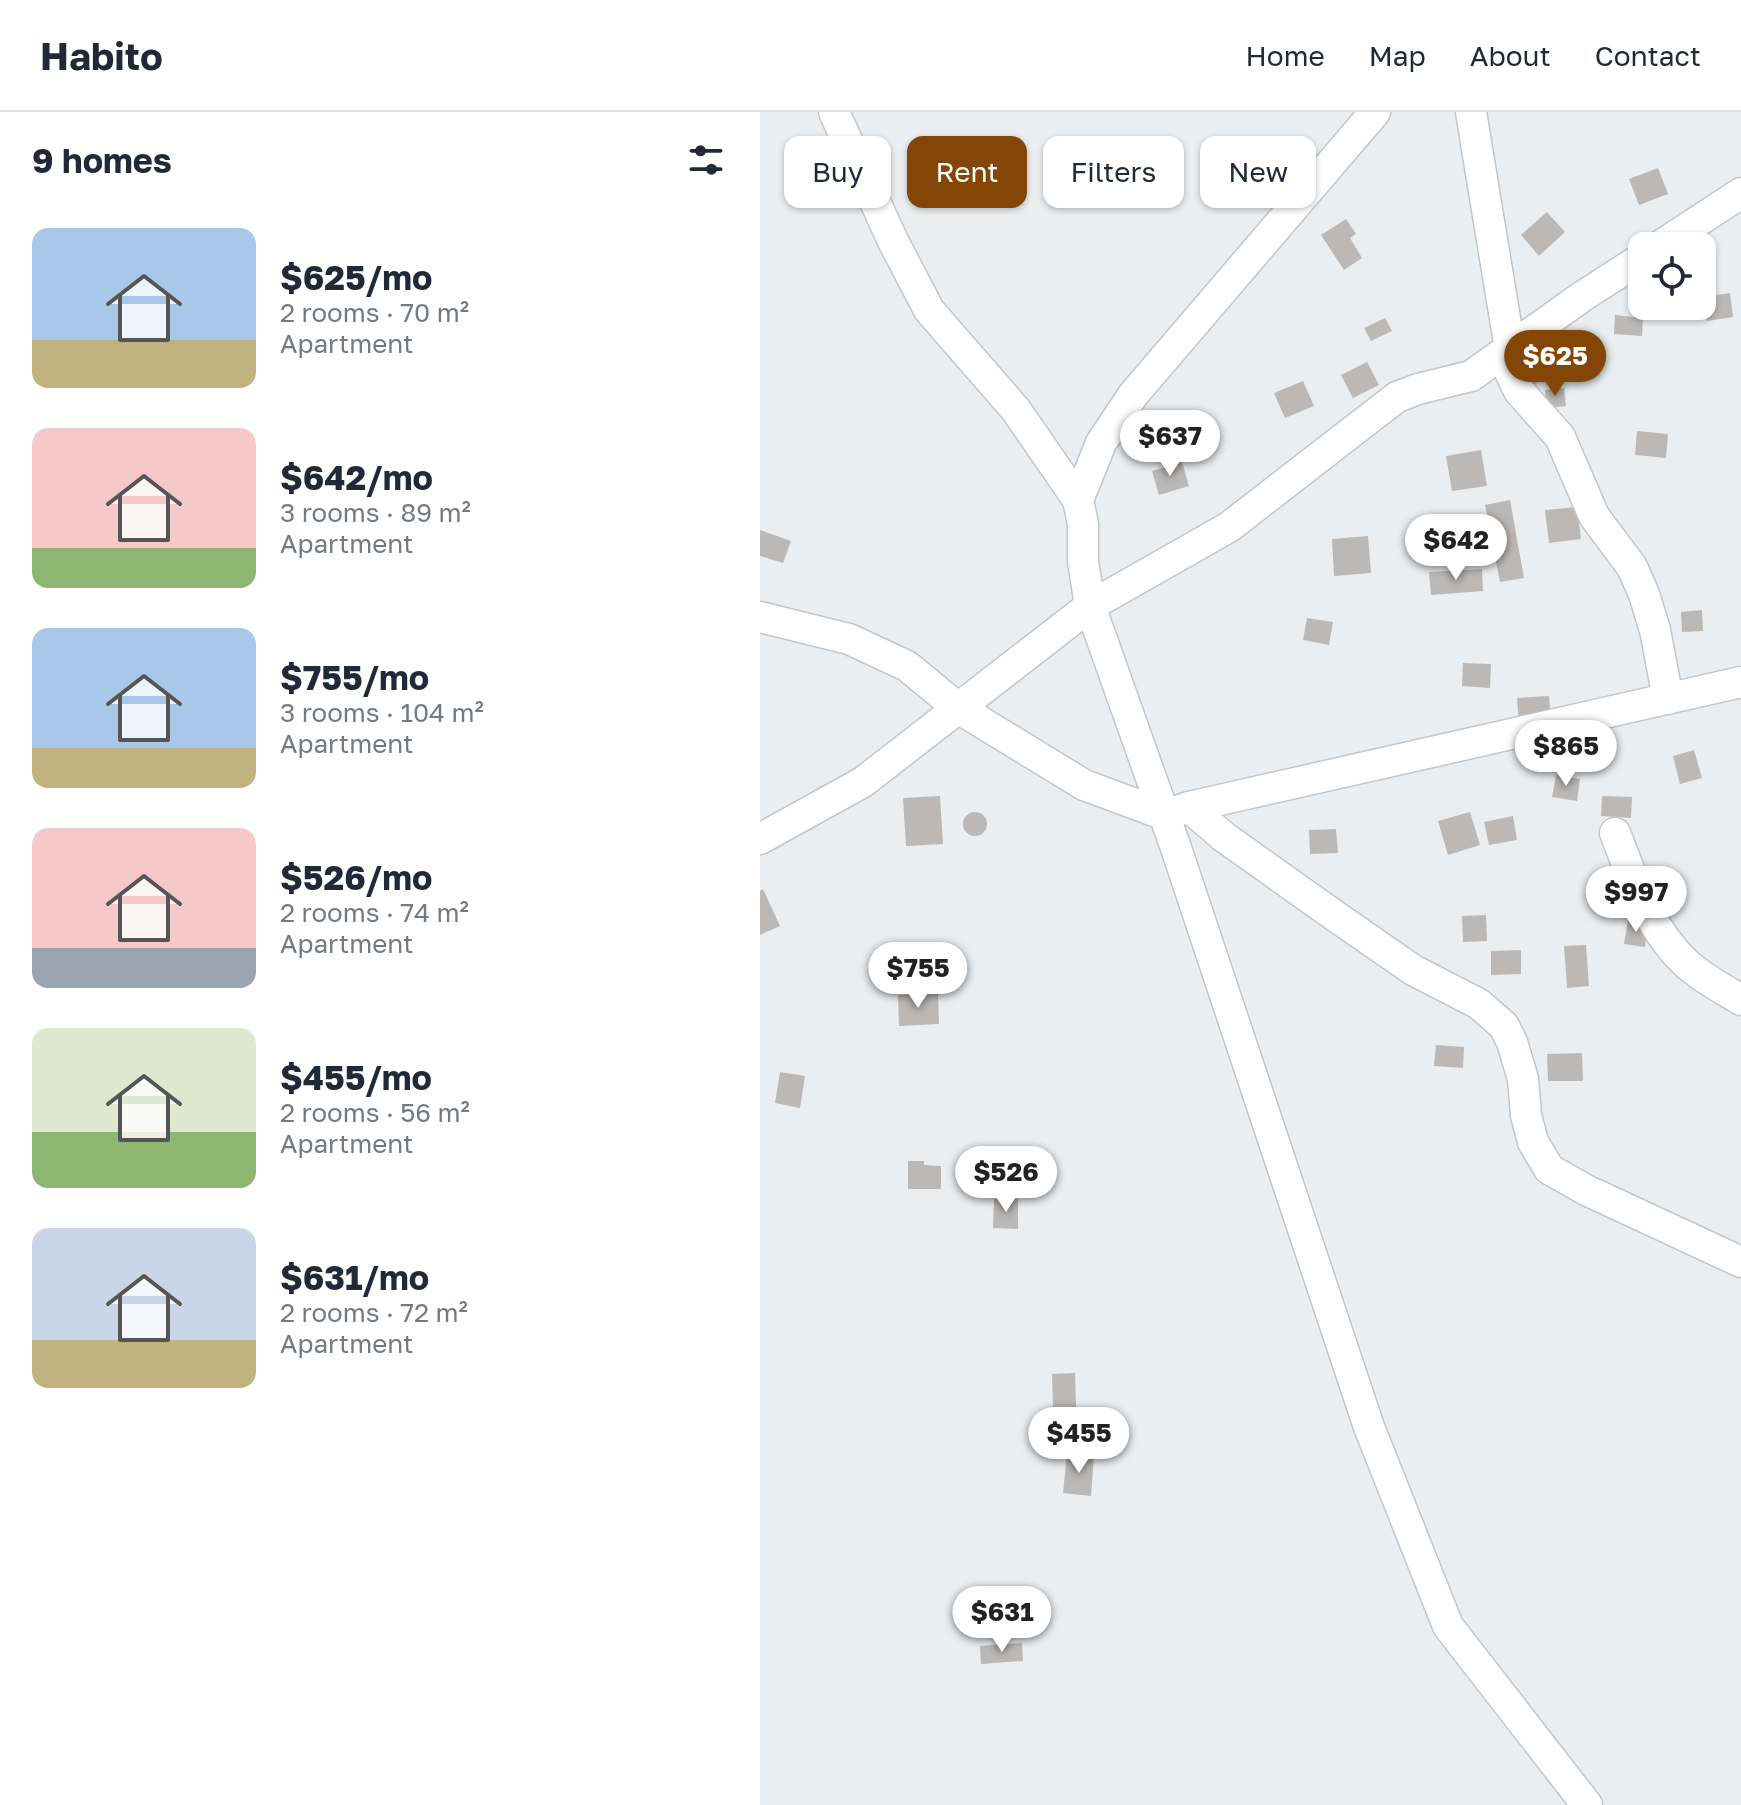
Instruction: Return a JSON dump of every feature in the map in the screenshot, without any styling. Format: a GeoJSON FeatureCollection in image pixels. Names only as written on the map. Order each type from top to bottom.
{"type":"FeatureCollection","features":[{"type":"Feature","properties":{"kind":"street"},"geometry":{"type":"LineString","coordinates":[[834,112],[893,241],[929,310],[1016,410],[1078,500],[1090,606],[1177,811],[1369,1427],[1448,1626],[1587,1805]]}},
{"type":"Feature","properties":{"kind":"street"},"geometry":{"type":"LineString","coordinates":[[1078,500],[1101,443],[1133,395],[1375,112]]}},
{"type":"Feature","properties":{"kind":"street"},"geometry":{"type":"LineString","coordinates":[[1471,112],[1510,349],[1510,372],[1519,391],[1560,437],[1594,516],[1632,567],[1655,630],[1668,699]]}},
{"type":"Feature","properties":{"kind":"street"},"geometry":{"type":"LineString","coordinates":[[1681,232],[1741,193]]}},
{"type":"Feature","properties":{"kind":"street"},"geometry":{"type":"LineString","coordinates":[[760,839],[863,782],[1090,606],[1229,527],[1397,397],[1471,376],[1628,268]]}},
{"type":"Feature","properties":{"kind":"street"},"geometry":{"type":"LineString","coordinates":[[760,617],[849,639],[907,666],[958,708],[1084,785],[1177,811],[1224,837],[1413,970],[1479,1004],[1504,1026],[1512,1042],[1523,1079],[1526,1115],[1533,1142],[1549,1169],[1566,1180],[1741,1262]]}},
{"type":"Feature","properties":{"kind":"street"},"geometry":{"type":"LineString","coordinates":[[1177,811],[1741,682]]}},
{"type":"Feature","properties":{"kind":"street"},"geometry":{"type":"LineString","coordinates":[[1615,833],[1640,897],[1664,938],[1687,965],[1741,1000]]}},
{"type":"Feature","properties":{"kind":"building"},"geometry":{"type":"Polygon","coordinates":[[[1658,168],[1668,194],[1639,205],[1629,179],[1658,168]]]}},
{"type":"Feature","properties":{"kind":"building"},"geometry":{"type":"Polygon","coordinates":[[[1547,212],[1565,232],[1539,256],[1521,235],[1547,212]]]}},
{"type":"Feature","properties":{"kind":"building"},"geometry":{"type":"Polygon","coordinates":[[[1346,219],[1356,234],[1350,238],[1362,258],[1344,270],[1321,235],[1346,219]]]}},
{"type":"Feature","properties":{"kind":"building"},"geometry":{"type":"Polygon","coordinates":[[[1730,293],[1733,317],[1716,320],[1716,295],[1730,293]]]}},
{"type":"Feature","properties":{"kind":"building"},"geometry":{"type":"Polygon","coordinates":[[[1615,315],[1628,316],[1628,320],[1643,320],[1642,336],[1614,334],[1615,315]]]}},
{"type":"Feature","properties":{"kind":"building"},"geometry":{"type":"Polygon","coordinates":[[[1385,318],[1392,331],[1371,341],[1364,328],[1385,318]]]}},
{"type":"Feature","properties":{"kind":"building"},"geometry":{"type":"Polygon","coordinates":[[[1544,357],[1554,372],[1527,389],[1517,374],[1544,357]]]}},
{"type":"Feature","properties":{"kind":"building"},"geometry":{"type":"Polygon","coordinates":[[[1367,362],[1379,385],[1353,398],[1341,375],[1367,362]]]}},
{"type":"Feature","properties":{"kind":"building"},"geometry":{"type":"Polygon","coordinates":[[[1303,381],[1314,406],[1285,418],[1274,393],[1303,381]]]}},
{"type":"Feature","properties":{"kind":"building"},"geometry":{"type":"Polygon","coordinates":[[[1564,388],[1566,406],[1546,408],[1545,390],[1564,388]]]}},
{"type":"Feature","properties":{"kind":"building"},"geometry":{"type":"Polygon","coordinates":[[[1637,431],[1668,434],[1666,458],[1635,455],[1637,431]]]}},
{"type":"Feature","properties":{"kind":"building"},"geometry":{"type":"Polygon","coordinates":[[[1481,450],[1487,486],[1452,491],[1446,456],[1481,450]]]}},
{"type":"Feature","properties":{"kind":"building"},"geometry":{"type":"Polygon","coordinates":[[[1182,462],[1189,486],[1159,495],[1152,471],[1182,462]]]}},
{"type":"Feature","properties":{"kind":"building"},"geometry":{"type":"Polygon","coordinates":[[[1510,500],[1524,578],[1500,582],[1485,505],[1510,500]]]}},
{"type":"Feature","properties":{"kind":"building"},"geometry":{"type":"Polygon","coordinates":[[[1577,507],[1581,539],[1549,543],[1545,510],[1577,507]]]}},
{"type":"Feature","properties":{"kind":"building"},"geometry":{"type":"Polygon","coordinates":[[[1477,518],[1480,542],[1456,544],[1454,520],[1477,518]]]}},
{"type":"Feature","properties":{"kind":"building"},"geometry":{"type":"Polygon","coordinates":[[[760,530],[791,541],[783,563],[760,556],[760,530]]]}},
{"type":"Feature","properties":{"kind":"building"},"geometry":{"type":"Polygon","coordinates":[[[1368,536],[1371,573],[1334,576],[1332,539],[1368,536]]]}},
{"type":"Feature","properties":{"kind":"building"},"geometry":{"type":"Polygon","coordinates":[[[1482,569],[1483,591],[1431,595],[1429,572],[1482,569]]]}},
{"type":"Feature","properties":{"kind":"building"},"geometry":{"type":"Polygon","coordinates":[[[1702,610],[1703,631],[1682,632],[1681,612],[1702,610]]]}},
{"type":"Feature","properties":{"kind":"building"},"geometry":{"type":"Polygon","coordinates":[[[1307,618],[1333,622],[1329,645],[1303,640],[1307,618]]]}},
{"type":"Feature","properties":{"kind":"building"},"geometry":{"type":"Polygon","coordinates":[[[1463,663],[1491,664],[1490,688],[1462,686],[1463,663]]]}},
{"type":"Feature","properties":{"kind":"building"},"geometry":{"type":"Polygon","coordinates":[[[1549,696],[1551,722],[1519,725],[1517,698],[1549,696]]]}},
{"type":"Feature","properties":{"kind":"building"},"geometry":{"type":"Polygon","coordinates":[[[1694,750],[1702,778],[1680,784],[1673,756],[1694,750]]]}},
{"type":"Feature","properties":{"kind":"building"},"geometry":{"type":"Polygon","coordinates":[[[1556,775],[1580,779],[1577,801],[1552,797],[1556,775]]]}},
{"type":"Feature","properties":{"kind":"building"},"geometry":{"type":"Polygon","coordinates":[[[940,796],[943,844],[906,846],[903,798],[940,796]]]}},
{"type":"Feature","properties":{"kind":"building"},"geometry":{"type":"Polygon","coordinates":[[[1602,796],[1632,797],[1631,818],[1601,816],[1602,796]]]}},
{"type":"Feature","properties":{"kind":"building"},"geometry":{"type":"Polygon","coordinates":[[[975,812],[984,815],[987,824],[984,833],[975,836],[966,833],[963,824],[966,815],[975,812]]]}},
{"type":"Feature","properties":{"kind":"building"},"geometry":{"type":"Polygon","coordinates":[[[1470,812],[1480,845],[1448,855],[1438,821],[1470,812]]]}},
{"type":"Feature","properties":{"kind":"building"},"geometry":{"type":"Polygon","coordinates":[[[1513,816],[1517,840],[1489,845],[1484,822],[1513,816]]]}},
{"type":"Feature","properties":{"kind":"building"},"geometry":{"type":"Polygon","coordinates":[[[1336,829],[1338,853],[1310,854],[1309,830],[1336,829]]]}},
{"type":"Feature","properties":{"kind":"building"},"geometry":{"type":"Polygon","coordinates":[[[763,889],[780,926],[760,935],[760,891],[763,889]]]}},
{"type":"Feature","properties":{"kind":"building"},"geometry":{"type":"Polygon","coordinates":[[[1486,915],[1487,941],[1463,942],[1462,916],[1486,915]]]}},
{"type":"Feature","properties":{"kind":"building"},"geometry":{"type":"Polygon","coordinates":[[[1628,920],[1648,923],[1645,947],[1624,944],[1628,920]]]}},
{"type":"Feature","properties":{"kind":"building"},"geometry":{"type":"Polygon","coordinates":[[[1586,945],[1589,986],[1567,988],[1564,946],[1586,945]]]}},
{"type":"Feature","properties":{"kind":"building"},"geometry":{"type":"Polygon","coordinates":[[[1521,950],[1521,974],[1491,975],[1491,951],[1521,950]]]}},
{"type":"Feature","properties":{"kind":"building"},"geometry":{"type":"Polygon","coordinates":[[[938,994],[939,1024],[899,1026],[898,995],[938,994]]]}},
{"type":"Feature","properties":{"kind":"building"},"geometry":{"type":"Polygon","coordinates":[[[1436,1045],[1464,1047],[1463,1068],[1434,1066],[1436,1045]]]}},
{"type":"Feature","properties":{"kind":"building"},"geometry":{"type":"Polygon","coordinates":[[[1582,1053],[1583,1081],[1548,1081],[1547,1054],[1582,1053]]]}},
{"type":"Feature","properties":{"kind":"building"},"geometry":{"type":"Polygon","coordinates":[[[780,1072],[805,1076],[800,1108],[775,1103],[780,1072]]]}},
{"type":"Feature","properties":{"kind":"building"},"geometry":{"type":"Polygon","coordinates":[[[908,1161],[941,1166],[941,1189],[908,1189],[908,1161]]]}},
{"type":"Feature","properties":{"kind":"building"},"geometry":{"type":"Polygon","coordinates":[[[994,1199],[1018,1199],[1018,1229],[993,1228],[994,1199]]]}},
{"type":"Feature","properties":{"kind":"building"},"geometry":{"type":"Polygon","coordinates":[[[1075,1373],[1076,1407],[1053,1407],[1052,1374],[1075,1373]]]}},
{"type":"Feature","properties":{"kind":"building"},"geometry":{"type":"Polygon","coordinates":[[[1067,1454],[1094,1456],[1091,1496],[1063,1493],[1067,1454]]]}},
{"type":"Feature","properties":{"kind":"building"},"geometry":{"type":"Polygon","coordinates":[[[1022,1643],[1023,1661],[981,1664],[980,1646],[1022,1643]]]}}]}
